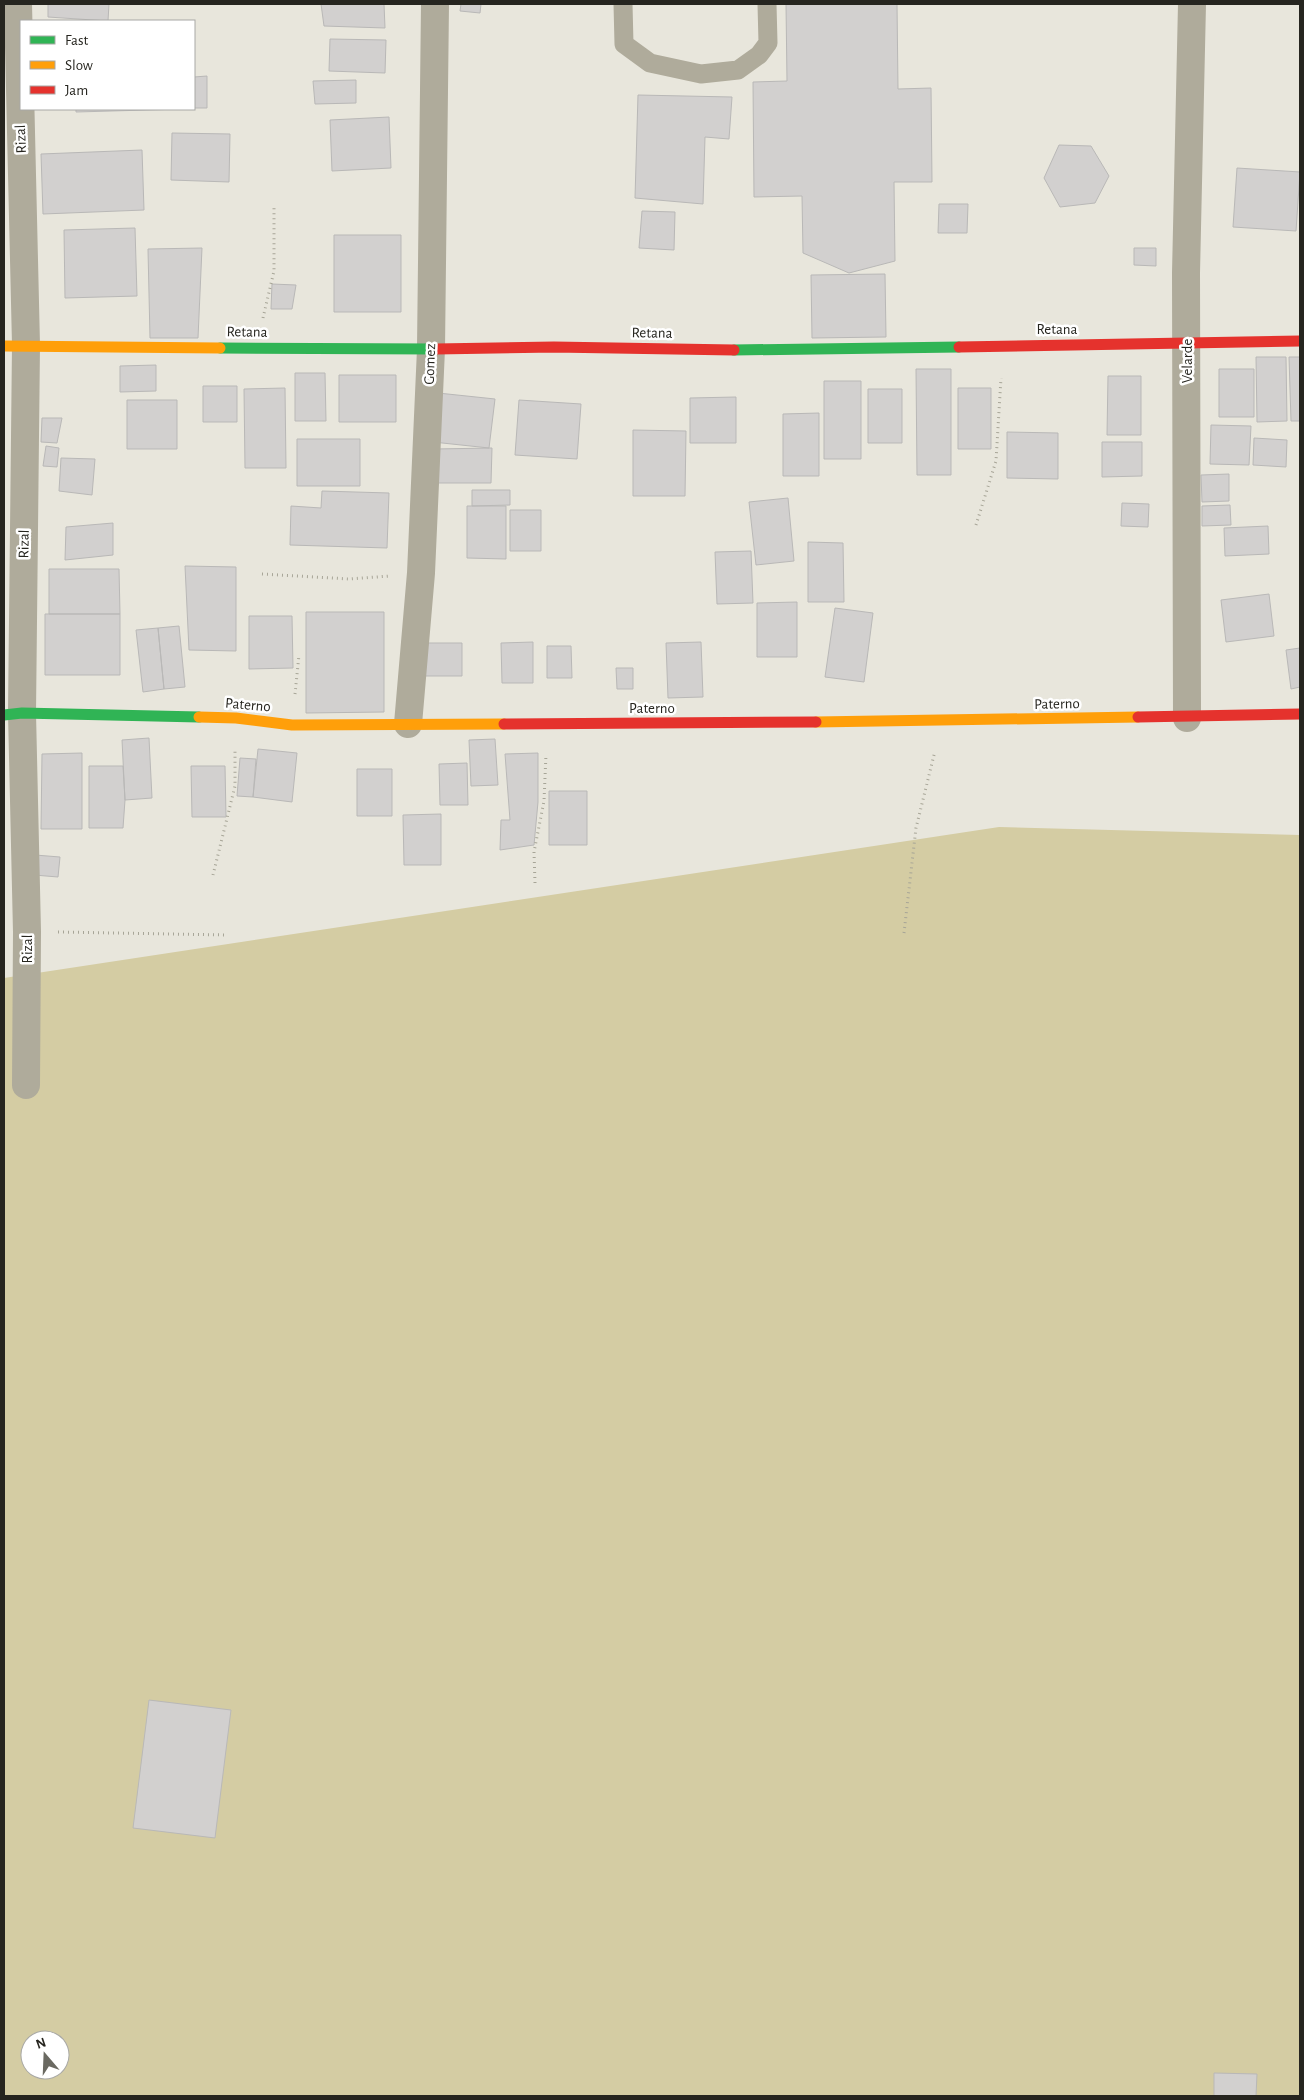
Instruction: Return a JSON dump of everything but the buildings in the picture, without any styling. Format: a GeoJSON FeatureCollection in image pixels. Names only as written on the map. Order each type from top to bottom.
{"type":"FeatureCollection","features":[{"type":"Feature","properties":{"kind":"street","name":"Rizal"},"geometry":{"type":"LineString","coordinates":[[18,4],[13,714],[27,932],[26,1085]]}},
{"type":"Feature","properties":{"kind":"street","name":"Gomez"},"geometry":{"type":"LineString","coordinates":[[408,724],[421,573],[431,349],[435,4]]}},
{"type":"Feature","properties":{"kind":"street","name":"Velarde"},"geometry":{"type":"LineString","coordinates":[[1187,718],[1188,344],[1186,273],[1192,4]]}},
{"type":"Feature","properties":{"kind":"street","name":"Retana"},"geometry":{"type":"LineString","coordinates":[[15,346],[431,349],[554,347],[762,350],[1300,341]]}},
{"type":"Feature","properties":{"kind":"street","name":"Paterno"},"geometry":{"type":"LineString","coordinates":[[13,714],[236,718],[292,725],[942,721],[1187,718],[1300,714]]}},
{"type":"Feature","properties":{"kind":"lane"},"geometry":{"type":"LineString","coordinates":[[623,4],[624,44],[650,63],[701,74],[738,70],[758,55],[768,43],[767,4]]}},
{"type":"Feature","properties":{"kind":"path"},"geometry":{"type":"LineString","coordinates":[[256,347],[274,271],[274,206]]}},
{"type":"Feature","properties":{"kind":"path"},"geometry":{"type":"LineString","coordinates":[[976,525],[996,461],[1003,345]]}},
{"type":"Feature","properties":{"kind":"path"},"geometry":{"type":"LineString","coordinates":[[262,574],[349,579],[421,573]]}},
{"type":"Feature","properties":{"kind":"path"},"geometry":{"type":"LineString","coordinates":[[292,725],[299,655]]}},
{"type":"Feature","properties":{"kind":"path"},"geometry":{"type":"LineString","coordinates":[[213,875],[235,786],[236,718]]}},
{"type":"Feature","properties":{"kind":"path"},"geometry":{"type":"LineString","coordinates":[[904,933],[916,828],[942,721]]}},
{"type":"Feature","properties":{"kind":"path"},"geometry":{"type":"LineString","coordinates":[[535,883],[534,852],[544,801],[548,723]]}},
{"type":"Feature","properties":{"kind":"path"},"geometry":{"type":"LineString","coordinates":[[27,932],[227,936]]}},
{"type":"Feature","properties":{"kind":"shaded area"},"geometry":{"type":"Polygon","coordinates":[[[999,827],[1300,835],[1300,2096],[4,2096],[4,978],[999,827]]]}},
{"type":"Feature","properties":{"kind":"traffic: fast"},"geometry":{"type":"LineString","coordinates":[[734,350],[959,347]]}},
{"type":"Feature","properties":{"kind":"traffic: fast"},"geometry":{"type":"LineString","coordinates":[[220,348],[436,349]]}},
{"type":"Feature","properties":{"kind":"traffic: fast"},"geometry":{"type":"LineString","coordinates":[[4,715],[22,713],[199,717]]}},
{"type":"Feature","properties":{"kind":"traffic: slow"},"geometry":{"type":"LineString","coordinates":[[4,346],[220,348]]}},
{"type":"Feature","properties":{"kind":"traffic: slow"},"geometry":{"type":"LineString","coordinates":[[199,717],[236,718],[292,725],[504,724]]}},
{"type":"Feature","properties":{"kind":"traffic: slow"},"geometry":{"type":"LineString","coordinates":[[816,722],[1138,717]]}},
{"type":"Feature","properties":{"kind":"traffic: jam"},"geometry":{"type":"LineString","coordinates":[[959,347],[1300,341]]}},
{"type":"Feature","properties":{"kind":"traffic: jam"},"geometry":{"type":"LineString","coordinates":[[436,349],[554,347],[734,350]]}},
{"type":"Feature","properties":{"kind":"traffic: jam"},"geometry":{"type":"LineString","coordinates":[[1138,717],[1300,714]]}},
{"type":"Feature","properties":{"kind":"traffic: jam"},"geometry":{"type":"LineString","coordinates":[[504,724],[816,722]]}}]}
